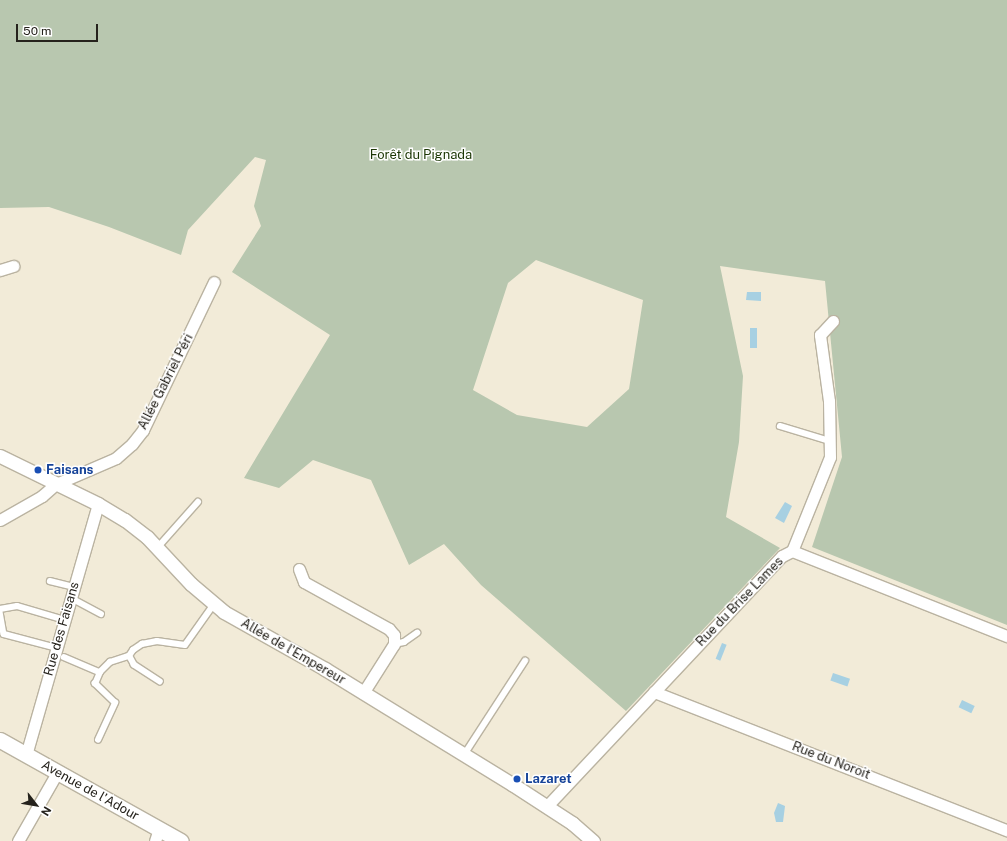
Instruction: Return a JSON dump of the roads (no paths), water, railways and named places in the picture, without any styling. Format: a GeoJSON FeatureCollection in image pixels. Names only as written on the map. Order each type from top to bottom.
{"type":"FeatureCollection","features":[{"type":"Feature","properties":{"kind":"main road","name":"Avenue de l'Adour"},"geometry":{"type":"LineString","coordinates":[[0,740],[57,773],[157,835],[181,841]]}},
{"type":"Feature","properties":{"kind":"street"},"geometry":{"type":"LineString","coordinates":[[0,270],[13,266]]}},
{"type":"Feature","properties":{"kind":"street","name":"Allée Gabriel Péri"},"geometry":{"type":"LineString","coordinates":[[0,520],[42,496],[56,484],[116,458],[132,444],[143,430],[214,282]]}},
{"type":"Feature","properties":{"kind":"street"},"geometry":{"type":"LineString","coordinates":[[792,551],[830,457],[829,401],[820,335],[833,321]]}},
{"type":"Feature","properties":{"kind":"street","name":"Allée de l'Empereur"},"geometry":{"type":"LineString","coordinates":[[0,456],[98,504],[125,520],[158,547],[214,604],[547,806],[593,841]]}},
{"type":"Feature","properties":{"kind":"street","name":"Rue des Faisans"},"geometry":{"type":"LineString","coordinates":[[26,755],[98,504]]}},
{"type":"Feature","properties":{"kind":"street","name":"Rue du Brise Lames"},"geometry":{"type":"LineString","coordinates":[[547,806],[782,556],[792,551],[1007,636]]}},
{"type":"Feature","properties":{"kind":"street"},"geometry":{"type":"LineString","coordinates":[[299,569],[304,582],[389,629],[394,635],[394,644],[363,693]]}},
{"type":"Feature","properties":{"kind":"street","name":"Rue du Noroit"},"geometry":{"type":"LineString","coordinates":[[654,692],[1007,830]]}},
{"type":"Feature","properties":{"kind":"street"},"geometry":{"type":"LineString","coordinates":[[18,841],[57,773]]}},
{"type":"Feature","properties":{"kind":"lane"},"geometry":{"type":"LineString","coordinates":[[780,426],[830,441]]}},
{"type":"Feature","properties":{"kind":"lane"},"geometry":{"type":"LineString","coordinates":[[158,547],[198,502]]}},
{"type":"Feature","properties":{"kind":"lane"},"geometry":{"type":"LineString","coordinates":[[50,581],[74,587]]}},
{"type":"Feature","properties":{"kind":"lane"},"geometry":{"type":"LineString","coordinates":[[71,598],[101,614]]}},
{"type":"Feature","properties":{"kind":"lane"},"geometry":{"type":"LineString","coordinates":[[98,740],[115,703],[95,684],[100,672],[110,662],[130,656],[142,644],[157,641],[185,645],[214,604]]}},
{"type":"Feature","properties":{"kind":"lane"},"geometry":{"type":"LineString","coordinates":[[0,609],[17,606],[65,620]]}},
{"type":"Feature","properties":{"kind":"lane"},"geometry":{"type":"LineString","coordinates":[[0,612],[4,634],[57,648]]}},
{"type":"Feature","properties":{"kind":"lane"},"geometry":{"type":"LineString","coordinates":[[394,644],[404,642],[416,633]]}},
{"type":"Feature","properties":{"kind":"lane"},"geometry":{"type":"LineString","coordinates":[[130,656],[134,665],[160,682]]}},
{"type":"Feature","properties":{"kind":"lane"},"geometry":{"type":"LineString","coordinates":[[64,657],[100,672]]}},
{"type":"Feature","properties":{"kind":"lane"},"geometry":{"type":"LineString","coordinates":[[464,755],[525,661]]}},
{"type":"Feature","properties":{"kind":"water"},"geometry":{"type":"Polygon","coordinates":[[[747,292],[761,292],[761,301],[746,300],[747,292]]]}},
{"type":"Feature","properties":{"kind":"water"},"geometry":{"type":"Polygon","coordinates":[[[750,328],[757,328],[757,348],[750,348],[750,328]]]}},
{"type":"Feature","properties":{"kind":"water"},"geometry":{"type":"Polygon","coordinates":[[[785,502],[792,506],[784,523],[775,518],[785,502]]]}},
{"type":"Feature","properties":{"kind":"water"},"geometry":{"type":"Polygon","coordinates":[[[722,643],[727,645],[720,661],[716,659],[722,643]]]}},
{"type":"Feature","properties":{"kind":"water"},"geometry":{"type":"Polygon","coordinates":[[[833,673],[850,679],[847,686],[830,681],[833,673]]]}},
{"type":"Feature","properties":{"kind":"water"},"geometry":{"type":"Polygon","coordinates":[[[962,700],[975,706],[971,713],[959,707],[962,700]]]}},
{"type":"Feature","properties":{"kind":"water"},"geometry":{"type":"Polygon","coordinates":[[[778,803],[785,806],[783,822],[776,822],[774,813],[778,803]]]}},
{"type":"Feature","properties":{"kind":"place","name":"Faisans"},"geometry":{"type":"Point","coordinates":[38,470]}},
{"type":"Feature","properties":{"kind":"place","name":"Lazaret"},"geometry":{"type":"Point","coordinates":[517,779]}},
{"type":"Feature","properties":{"kind":"park label","name":"Forêt du Pignada"},"geometry":{"type":"Point","coordinates":[421,155]}}]}
